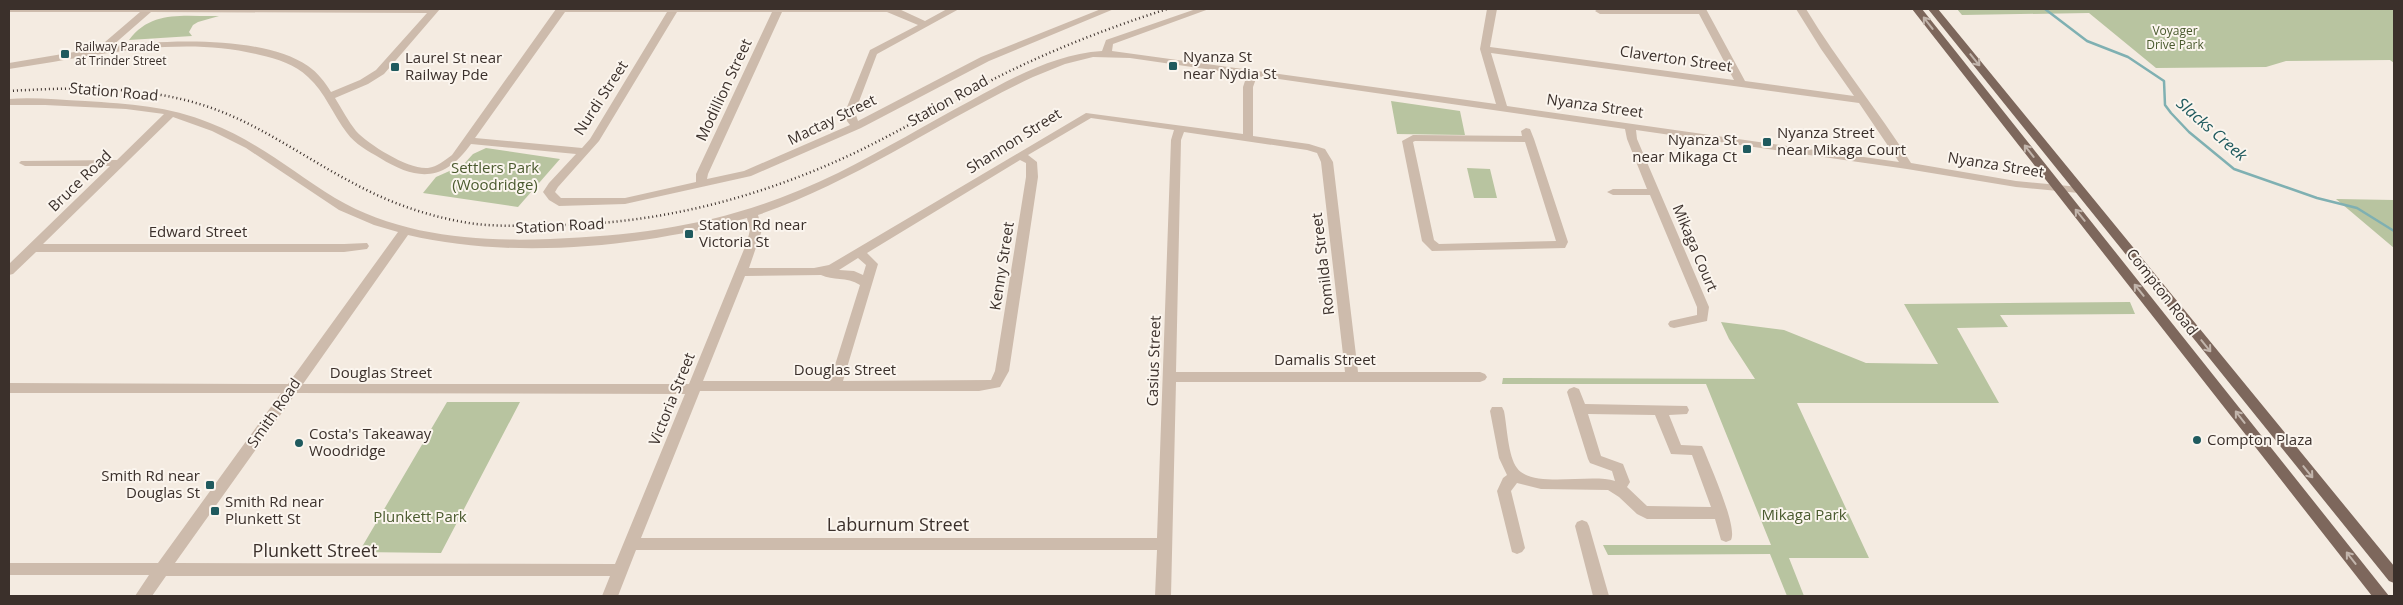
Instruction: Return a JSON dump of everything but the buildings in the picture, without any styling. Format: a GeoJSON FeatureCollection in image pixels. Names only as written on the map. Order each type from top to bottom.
{"type":"FeatureCollection","features":[{"type":"Feature","properties":{"kind":"main road","name":"Compton Road"},"geometry":{"type":"LineString","coordinates":[[1917,9],[2382,596]]}},
{"type":"Feature","properties":{"kind":"main road","name":"Compton Road"},"geometry":{"type":"LineString","coordinates":[[1933,9],[2394,577]]}},
{"type":"Feature","properties":{"kind":"street"},"geometry":{"type":"LineString","coordinates":[[9,9],[434,9]]}},
{"type":"Feature","properties":{"kind":"street"},"geometry":{"type":"LineString","coordinates":[[330,96],[364,82],[380,72],[434,9]]}},
{"type":"Feature","properties":{"kind":"street"},"geometry":{"type":"LineString","coordinates":[[9,66],[100,52],[196,43],[246,48],[272,54],[304,68],[318,80],[359,139],[409,171],[423,172],[448,164],[468,141],[562,9],[887,9],[897,11],[924,24]]}},
{"type":"Feature","properties":{"kind":"street"},"geometry":{"type":"LineString","coordinates":[[857,126],[852,121],[850,112],[869,57],[879,47],[954,9]]}},
{"type":"Feature","properties":{"kind":"street","name":"Mactay Street"},"geometry":{"type":"LineString","coordinates":[[553,198],[559,202],[611,202],[730,179],[763,168],[857,126],[985,59],[1109,9]]}},
{"type":"Feature","properties":{"kind":"street"},"geometry":{"type":"LineString","coordinates":[[1106,54],[1109,42],[1204,9]]}},
{"type":"Feature","properties":{"kind":"street"},"geometry":{"type":"LineString","coordinates":[[1492,9],[1486,49],[1502,108]]}},
{"type":"Feature","properties":{"kind":"street"},"geometry":{"type":"LineString","coordinates":[[1801,9],[1816,37],[1863,100],[1907,166]]}},
{"type":"Feature","properties":{"kind":"street"},"geometry":{"type":"LineString","coordinates":[[100,52],[148,10]]}},
{"type":"Feature","properties":{"kind":"street","name":"Nurdi Street"},"geometry":{"type":"LineString","coordinates":[[553,198],[549,192],[553,185],[584,151],[603,126],[673,10]]}},
{"type":"Feature","properties":{"kind":"street","name":"Modillion Street"},"geometry":{"type":"LineString","coordinates":[[701,184],[702,174],[778,10]]}},
{"type":"Feature","properties":{"kind":"street"},"geometry":{"type":"LineString","coordinates":[[1600,11],[1701,10],[1739,77],[1740,83]]}},
{"type":"Feature","properties":{"kind":"street","name":"Claverton Street"},"geometry":{"type":"LineString","coordinates":[[1486,49],[1863,100]]}},
{"type":"Feature","properties":{"kind":"street","name":"Nyanza Street"},"geometry":{"type":"LineString","coordinates":[[1106,54],[1138,56],[2059,189],[2079,190]]}},
{"type":"Feature","properties":{"kind":"street","name":"Station Road"},"geometry":{"type":"LineString","coordinates":[[9,102],[41,101],[144,108],[172,113],[243,142],[339,206],[405,231],[474,242],[548,243],[627,237],[695,226],[752,213],[845,174],[978,101],[1042,70],[1080,56],[1106,54]]}},
{"type":"Feature","properties":{"kind":"street"},"geometry":{"type":"LineString","coordinates":[[1248,137],[1248,87],[1253,73]]}},
{"type":"Feature","properties":{"kind":"street","name":"Bruce Road"},"geometry":{"type":"LineString","coordinates":[[9,271],[172,113]]}},
{"type":"Feature","properties":{"kind":"street","name":"Shannon Street"},"geometry":{"type":"LineString","coordinates":[[741,272],[814,272],[833,268],[1022,156],[1082,118],[1090,115],[1248,137],[1321,151]]}},
{"type":"Feature","properties":{"kind":"street","name":"Mikaga Court"},"geometry":{"type":"LineString","coordinates":[[1630,127],[1632,139],[1703,307],[1703,318],[1674,324]]}},
{"type":"Feature","properties":{"kind":"street","name":"Casius Street"},"geometry":{"type":"LineString","coordinates":[[1163,596],[1176,140],[1180,128]]}},
{"type":"Feature","properties":{"kind":"street"},"geometry":{"type":"LineString","coordinates":[[1528,135],[1562,242],[1561,245],[1446,248],[1432,246],[1428,241],[1407,142],[1413,138],[1528,135]]}},
{"type":"Feature","properties":{"kind":"street"},"geometry":{"type":"LineString","coordinates":[[468,141],[584,151]]}},
{"type":"Feature","properties":{"kind":"street","name":"Romilda Street"},"geometry":{"type":"LineString","coordinates":[[1321,151],[1327,162],[1352,376]]}},
{"type":"Feature","properties":{"kind":"street","name":"Kenny Street"},"geometry":{"type":"LineString","coordinates":[[995,384],[1002,371],[1032,177],[1030,162],[1022,156]]}},
{"type":"Feature","properties":{"kind":"street"},"geometry":{"type":"LineString","coordinates":[[25,163],[120,163]]}},
{"type":"Feature","properties":{"kind":"street","name":"Mikaga Court"},"geometry":{"type":"LineString","coordinates":[[1613,192],[1654,192]]}},
{"type":"Feature","properties":{"kind":"street","name":"Victoria Street"},"geometry":{"type":"LineString","coordinates":[[610,596],[741,272],[756,230],[752,213]]}},
{"type":"Feature","properties":{"kind":"street","name":"Smith Road"},"geometry":{"type":"LineString","coordinates":[[143,596],[405,231]]}},
{"type":"Feature","properties":{"kind":"street"},"geometry":{"type":"LineString","coordinates":[[835,386],[876,248],[884,238]]}},
{"type":"Feature","properties":{"kind":"street","name":"Edward Street"},"geometry":{"type":"LineString","coordinates":[[32,248],[344,248],[363,246]]}},
{"type":"Feature","properties":{"kind":"street"},"geometry":{"type":"LineString","coordinates":[[856,255],[870,260],[871,265]]}},
{"type":"Feature","properties":{"kind":"street"},"geometry":{"type":"LineString","coordinates":[[856,255],[864,268],[866,282]]}},
{"type":"Feature","properties":{"kind":"street"},"geometry":{"type":"LineString","coordinates":[[814,272],[850,274],[866,282]]}},
{"type":"Feature","properties":{"kind":"street","name":"Damalis Street"},"geometry":{"type":"LineString","coordinates":[[1170,377],[1480,377]]}},
{"type":"Feature","properties":{"kind":"street","name":"Douglas Street"},"geometry":{"type":"LineString","coordinates":[[9,388],[291,389],[979,386],[995,384]]}},
{"type":"Feature","properties":{"kind":"street"},"geometry":{"type":"LineString","coordinates":[[1574,392],[1595,460],[1618,468],[1623,482],[1619,489]]}},
{"type":"Feature","properties":{"kind":"street"},"geometry":{"type":"LineString","coordinates":[[1497,410],[1510,469],[1515,477],[1523,481],[1608,484],[1619,489],[1638,508],[1647,512],[1720,512]]}},
{"type":"Feature","properties":{"kind":"street"},"geometry":{"type":"LineString","coordinates":[[1580,410],[1682,410]]}},
{"type":"Feature","properties":{"kind":"street"},"geometry":{"type":"LineString","coordinates":[[1660,410],[1676,450],[1697,450],[1720,512],[1726,536]]}},
{"type":"Feature","properties":{"kind":"street"},"geometry":{"type":"LineString","coordinates":[[1515,477],[1508,482],[1504,491],[1517,548]]}},
{"type":"Feature","properties":{"kind":"street"},"geometry":{"type":"LineString","coordinates":[[1582,526],[1602,596]]}},
{"type":"Feature","properties":{"kind":"street","name":"Laburnum Street"},"geometry":{"type":"LineString","coordinates":[[632,544],[1164,544]]}},
{"type":"Feature","properties":{"kind":"street","name":"Plunkett Street"},"geometry":{"type":"LineString","coordinates":[[9,569],[620,570]]}},
{"type":"Feature","properties":{"kind":"green space","name":"Voyager Drive Park"},"geometry":{"type":"Polygon","coordinates":[[[1957,9],[2394,9],[2394,63],[2390,60],[2286,61],[2266,67],[2156,68],[2089,13],[1962,15],[1957,9]]]}},
{"type":"Feature","properties":{"kind":"green space"},"geometry":{"type":"Polygon","coordinates":[[[182,16],[219,16],[193,25],[189,32],[192,36],[129,40],[148,23],[159,19],[182,16]]]}},
{"type":"Feature","properties":{"kind":"green space"},"geometry":{"type":"Polygon","coordinates":[[[1391,101],[1460,111],[1465,135],[1397,134],[1391,101]]]}},
{"type":"Feature","properties":{"kind":"green space","name":"Settlers Park (Woodridge)"},"geometry":{"type":"Polygon","coordinates":[[[486,148],[560,159],[518,207],[423,193],[436,177],[463,165],[473,154],[486,148]]]}},
{"type":"Feature","properties":{"kind":"green space"},"geometry":{"type":"Polygon","coordinates":[[[1467,168],[1490,169],[1497,198],[1474,198],[1467,168]]]}},
{"type":"Feature","properties":{"kind":"green space"},"geometry":{"type":"Polygon","coordinates":[[[2336,199],[2394,200],[2394,248],[2336,199]]]}},
{"type":"Feature","properties":{"kind":"green space","name":"Mikaga Park"},"geometry":{"type":"Polygon","coordinates":[[[2130,302],[2135,314],[2000,315],[2008,327],[1957,328],[1999,403],[1797,403],[1869,558],[1789,558],[1804,596],[1787,596],[1770,554],[1608,555],[1603,545],[1771,545],[1706,384],[1502,384],[1503,378],[1755,379],[1729,339],[1721,322],[1784,330],[1866,363],[1938,364],[1904,304],[2130,302]]]}},
{"type":"Feature","properties":{"kind":"green space","name":"Plunkett Park"},"geometry":{"type":"Polygon","coordinates":[[[447,402],[520,402],[441,553],[359,552],[447,402]]]}},
{"type":"Feature","properties":{"kind":"waterway","name":"Slacks Creek"},"geometry":{"type":"LineString","coordinates":[[2045,9],[2087,41],[2128,57],[2164,81],[2165,105],[2171,113],[2189,132],[2234,169],[2317,198],[2357,208],[2394,231]]}},
{"type":"Feature","properties":{"kind":"railway"},"geometry":{"type":"LineString","coordinates":[[9,91],[88,89],[140,92],[166,96],[192,102],[235,117],[366,190],[420,212],[463,222],[500,226],[598,223],[635,219],[708,206],[744,196],[814,171],[869,146],[991,80],[1031,61],[1127,22],[1167,9]]}},
{"type":"Feature","properties":{"kind":"place","name":"Railway Parade at Trinder Street"},"geometry":{"type":"Point","coordinates":[65,54]}},
{"type":"Feature","properties":{"kind":"place","name":"Nyanza St near Nydia St"},"geometry":{"type":"Point","coordinates":[1173,66]}},
{"type":"Feature","properties":{"kind":"place","name":"Laurel St near Railway Pde"},"geometry":{"type":"Point","coordinates":[395,67]}},
{"type":"Feature","properties":{"kind":"place","name":"Nyanza Street near Mikaga Court"},"geometry":{"type":"Point","coordinates":[1767,142]}},
{"type":"Feature","properties":{"kind":"place","name":"Nyanza St near Mikaga Ct"},"geometry":{"type":"Point","coordinates":[1747,149]}},
{"type":"Feature","properties":{"kind":"place","name":"Station Rd near Victoria St"},"geometry":{"type":"Point","coordinates":[689,234]}},
{"type":"Feature","properties":{"kind":"place","name":"Compton Plaza"},"geometry":{"type":"Point","coordinates":[2197,440]}},
{"type":"Feature","properties":{"kind":"place","name":"Costa's Takeaway Woodridge"},"geometry":{"type":"Point","coordinates":[299,443]}},
{"type":"Feature","properties":{"kind":"place","name":"Smith Rd near Douglas St"},"geometry":{"type":"Point","coordinates":[210,485]}},
{"type":"Feature","properties":{"kind":"place","name":"Smith Rd near Plunkett St"},"geometry":{"type":"Point","coordinates":[215,511]}}]}
